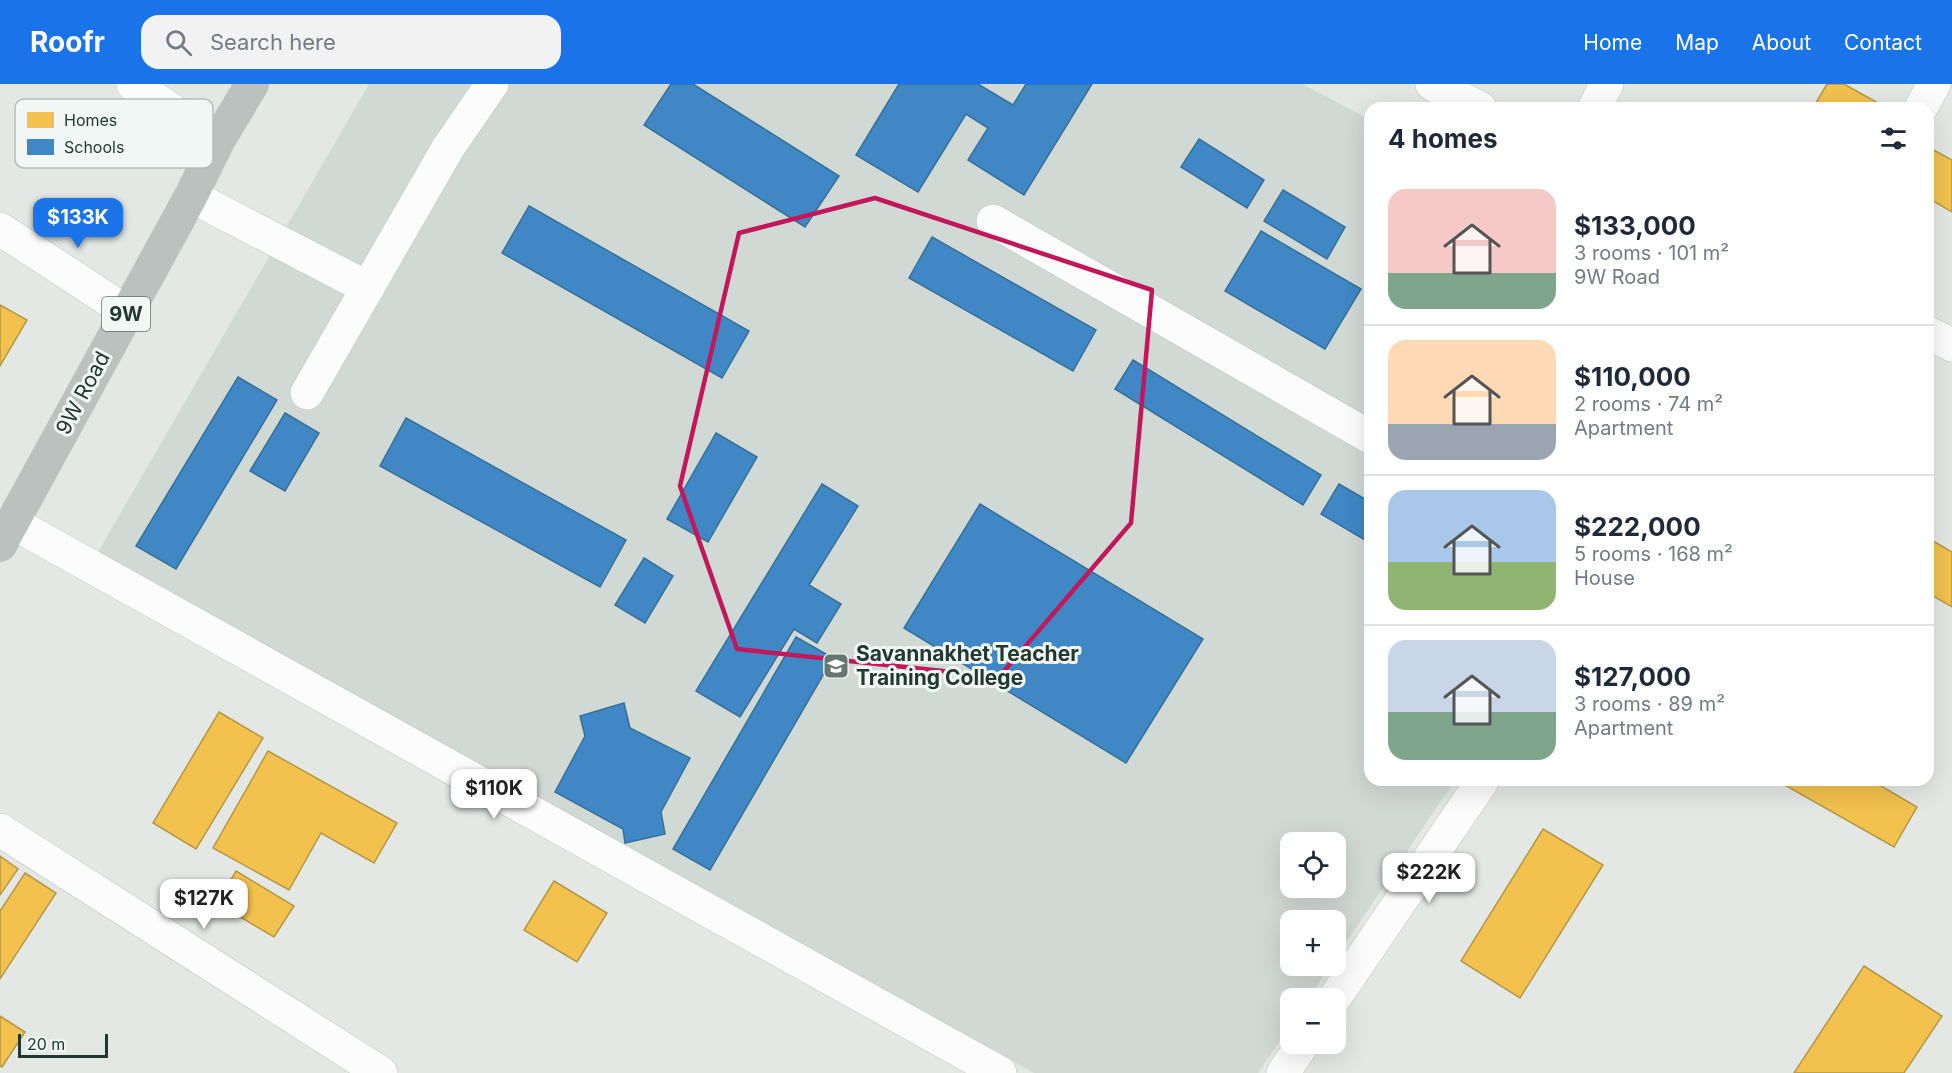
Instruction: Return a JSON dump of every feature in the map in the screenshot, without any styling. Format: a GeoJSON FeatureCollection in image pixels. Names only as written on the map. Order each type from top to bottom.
{"type":"FeatureCollection","features":[{"type":"Feature","properties":{"kind":"highway","name":"9W Road"},"geometry":{"type":"LineString","coordinates":[[213,151],[252,84]]}},
{"type":"Feature","properties":{"kind":"highway","name":"9W Road"},"geometry":{"type":"LineString","coordinates":[[7,534],[205,168]]}},
{"type":"Feature","properties":{"kind":"street"},"geometry":{"type":"LineString","coordinates":[[133,84],[155,99]]}},
{"type":"Feature","properties":{"kind":"street"},"geometry":{"type":"LineString","coordinates":[[307,393],[448,148],[492,84]]}},
{"type":"Feature","properties":{"kind":"street"},"geometry":{"type":"LineString","coordinates":[[1432,84],[1468,102]]}},
{"type":"Feature","properties":{"kind":"street"},"geometry":{"type":"LineString","coordinates":[[1597,102],[1607,84]]}},
{"type":"Feature","properties":{"kind":"street"},"geometry":{"type":"LineString","coordinates":[[1924,102],[1934,84]]}},
{"type":"Feature","properties":{"kind":"street"},"geometry":{"type":"LineString","coordinates":[[213,138],[218,141]]}},
{"type":"Feature","properties":{"kind":"street"},"geometry":{"type":"LineString","coordinates":[[191,196],[368,288]]}},
{"type":"Feature","properties":{"kind":"street"},"geometry":{"type":"LineString","coordinates":[[993,220],[1364,434]]}},
{"type":"Feature","properties":{"kind":"street"},"geometry":{"type":"LineString","coordinates":[[0,229],[128,312]]}},
{"type":"Feature","properties":{"kind":"street"},"geometry":{"type":"LineString","coordinates":[[1934,336],[1952,345]]}},
{"type":"Feature","properties":{"kind":"street"},"geometry":{"type":"LineString","coordinates":[[7,534],[1000,1073]]}},
{"type":"Feature","properties":{"kind":"street"},"geometry":{"type":"LineString","coordinates":[[1341,988],[1479,786]]}},
{"type":"Feature","properties":{"kind":"street"},"geometry":{"type":"LineString","coordinates":[[0,830],[381,1073]]}},
{"type":"Feature","properties":{"kind":"street"},"geometry":{"type":"LineString","coordinates":[[1283,1073],[1296,1054]]}},
{"type":"Feature","properties":{"kind":"highlighted area"},"geometry":{"type":"Polygon","coordinates":[[[875,198],[1152,290],[1131,523],[999,677],[737,649],[680,486],[739,233],[875,198]]]}},
{"type":"Feature","properties":{"kind":"shaded area","name":"Savannakhet Teacher Training College"},"geometry":{"type":"Polygon","coordinates":[[[369,84],[1302,84],[1364,116],[1364,786],[1451,786],[1346,943],[1346,910],[1280,910],[1280,976],[1323,976],[1315,988],[1280,988],[1280,1041],[1258,1073],[1034,1073],[98,552],[369,84]]]}},
{"type":"Feature","properties":{"kind":"building: Homes"},"geometry":{"type":"Polygon","coordinates":[[[1827,84],[1844,84],[1876,102],[1816,102],[1827,84]]]}},
{"type":"Feature","properties":{"kind":"building: Homes"},"geometry":{"type":"Polygon","coordinates":[[[1934,150],[1952,160],[1952,212],[1934,202],[1934,150]]]}},
{"type":"Feature","properties":{"kind":"building: Homes"},"geometry":{"type":"Polygon","coordinates":[[[0,305],[27,320],[0,366],[0,305]]]}},
{"type":"Feature","properties":{"kind":"building: Homes"},"geometry":{"type":"Polygon","coordinates":[[[1934,542],[1952,552],[1952,607],[1934,596],[1934,542]]]}},
{"type":"Feature","properties":{"kind":"building: Homes"},"geometry":{"type":"Polygon","coordinates":[[[219,712],[263,738],[196,849],[153,823],[219,712]]]}},
{"type":"Feature","properties":{"kind":"building: Homes"},"geometry":{"type":"Polygon","coordinates":[[[268,751],[397,823],[374,863],[321,833],[289,890],[213,848],[268,751]]]}},
{"type":"Feature","properties":{"kind":"building: Homes"},"geometry":{"type":"Polygon","coordinates":[[[1787,786],[1881,786],[1917,807],[1894,847],[1787,786]]]}},
{"type":"Feature","properties":{"kind":"building: Homes"},"geometry":{"type":"Polygon","coordinates":[[[1543,829],[1603,865],[1520,998],[1461,961],[1543,829]]]}},
{"type":"Feature","properties":{"kind":"building: Homes"},"geometry":{"type":"Polygon","coordinates":[[[0,856],[18,869],[0,895],[0,856]]]}},
{"type":"Feature","properties":{"kind":"building: Homes"},"geometry":{"type":"Polygon","coordinates":[[[236,871],[294,906],[274,937],[217,903],[236,871]]]}},
{"type":"Feature","properties":{"kind":"building: Homes"},"geometry":{"type":"Polygon","coordinates":[[[25,873],[56,893],[0,979],[0,911],[25,873]]]}},
{"type":"Feature","properties":{"kind":"building: Homes"},"geometry":{"type":"Polygon","coordinates":[[[554,881],[607,913],[577,962],[524,930],[554,881]]]}},
{"type":"Feature","properties":{"kind":"building: Homes"},"geometry":{"type":"Polygon","coordinates":[[[1864,966],[1942,1016],[1904,1073],[1794,1073],[1864,966]]]}},
{"type":"Feature","properties":{"kind":"building: Homes"},"geometry":{"type":"Polygon","coordinates":[[[0,1016],[25,1032],[2,1067],[0,1066],[0,1016]]]}},
{"type":"Feature","properties":{"kind":"building: Schools"},"geometry":{"type":"Polygon","coordinates":[[[671,84],[693,84],[839,176],[805,227],[644,125],[671,84]]]}},
{"type":"Feature","properties":{"kind":"building: Schools"},"geometry":{"type":"Polygon","coordinates":[[[899,84],[978,84],[1013,105],[1026,84],[1092,84],[1024,195],[968,160],[988,128],[966,114],[918,192],[856,155],[899,84]]]}},
{"type":"Feature","properties":{"kind":"building: Schools"},"geometry":{"type":"Polygon","coordinates":[[[1199,139],[1264,180],[1247,208],[1181,167],[1199,139]]]}},
{"type":"Feature","properties":{"kind":"building: Schools"},"geometry":{"type":"Polygon","coordinates":[[[1283,190],[1345,227],[1327,259],[1264,221],[1283,190]]]}},
{"type":"Feature","properties":{"kind":"building: Schools"},"geometry":{"type":"Polygon","coordinates":[[[529,206],[749,331],[722,378],[502,253],[529,206]]]}},
{"type":"Feature","properties":{"kind":"building: Schools"},"geometry":{"type":"Polygon","coordinates":[[[1261,231],[1361,289],[1325,349],[1225,291],[1261,231]]]}},
{"type":"Feature","properties":{"kind":"building: Schools"},"geometry":{"type":"Polygon","coordinates":[[[932,237],[1096,330],[1073,371],[909,278],[932,237]]]}},
{"type":"Feature","properties":{"kind":"building: Schools"},"geometry":{"type":"Polygon","coordinates":[[[1133,360],[1321,475],[1303,505],[1115,389],[1133,360]]]}},
{"type":"Feature","properties":{"kind":"building: Schools"},"geometry":{"type":"Polygon","coordinates":[[[238,377],[277,400],[176,569],[136,546],[238,377]]]}},
{"type":"Feature","properties":{"kind":"building: Schools"},"geometry":{"type":"Polygon","coordinates":[[[285,413],[319,433],[285,491],[250,471],[285,413]]]}},
{"type":"Feature","properties":{"kind":"building: Schools"},"geometry":{"type":"Polygon","coordinates":[[[406,418],[626,540],[600,587],[380,466],[406,418]]]}},
{"type":"Feature","properties":{"kind":"building: Schools"},"geometry":{"type":"Polygon","coordinates":[[[716,433],[757,457],[708,542],[667,519],[716,433]]]}},
{"type":"Feature","properties":{"kind":"building: Schools"},"geometry":{"type":"Polygon","coordinates":[[[822,484],[858,506],[809,585],[841,604],[817,643],[794,629],[740,717],[696,691],[822,484]]]}},
{"type":"Feature","properties":{"kind":"building: Schools"},"geometry":{"type":"Polygon","coordinates":[[[1339,484],[1364,499],[1364,539],[1321,514],[1339,484]]]}},
{"type":"Feature","properties":{"kind":"building: Schools"},"geometry":{"type":"Polygon","coordinates":[[[980,504],[1203,639],[1126,763],[904,628],[980,504]]]}},
{"type":"Feature","properties":{"kind":"building: Schools"},"geometry":{"type":"Polygon","coordinates":[[[644,558],[673,576],[645,623],[615,605],[644,558]]]}},
{"type":"Feature","properties":{"kind":"building: Schools"},"geometry":{"type":"Polygon","coordinates":[[[796,637],[833,658],[710,870],[673,849],[796,637]]]}},
{"type":"Feature","properties":{"kind":"building: Schools"},"geometry":{"type":"Polygon","coordinates":[[[624,703],[630,728],[690,758],[661,812],[665,834],[625,843],[623,829],[555,792],[585,736],[580,716],[624,703]]]}},
{"type":"Feature","properties":{"kind":"place","name":"Savannakhet Teacher Training College"},"geometry":{"type":"Point","coordinates":[836,666]}}]}
